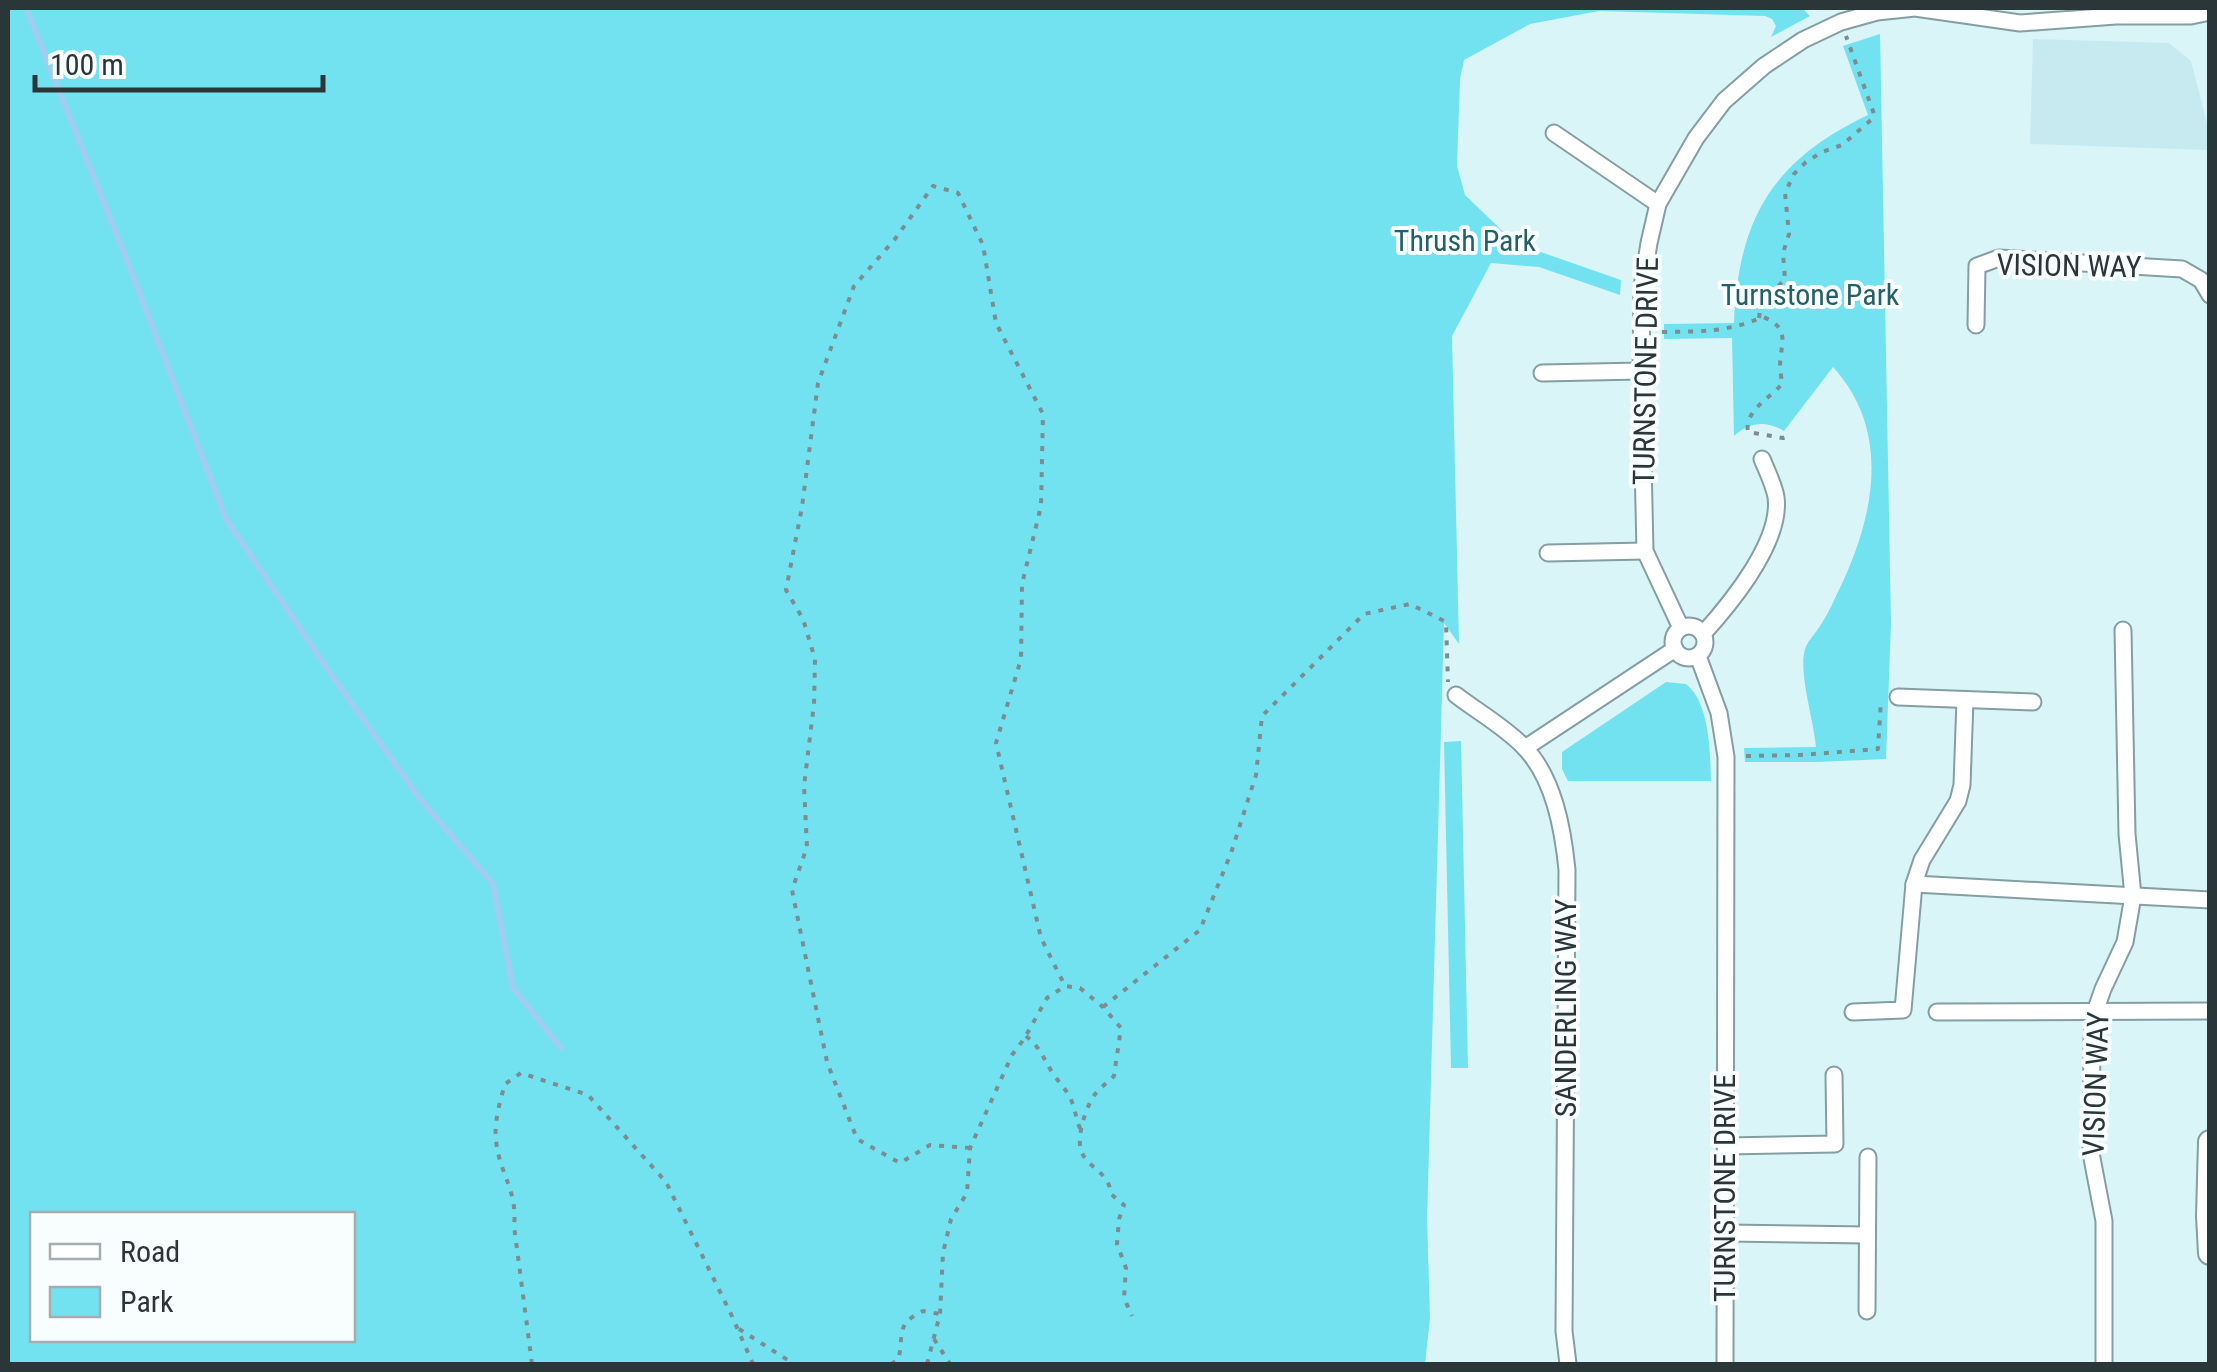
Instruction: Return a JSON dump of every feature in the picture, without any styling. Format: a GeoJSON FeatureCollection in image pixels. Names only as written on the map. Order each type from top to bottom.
{"type":"FeatureCollection","features":[{"type":"Feature","properties":{"kind":"main road"},"geometry":{"type":"LineString","coordinates":[[2210,1142],[2210,1253]]}},
{"type":"Feature","properties":{"kind":"street","name":"TURNSTONE DRIVE"},"geometry":{"type":"LineString","coordinates":[[1681,628],[1645,551],[1642,286],[1658,204],[1696,138],[1724,102],[1764,66],[1803,40],[1841,22],[1877,12],[1915,8],[2020,22],[2192,16],[2210,12]]}},
{"type":"Feature","properties":{"kind":"street"},"geometry":{"type":"LineString","coordinates":[[1554,133],[1658,204]]}},
{"type":"Feature","properties":{"kind":"street","name":"VISION WAY"},"geometry":{"type":"LineString","coordinates":[[1976,324],[1977,266],[1999,258],[2182,269],[2202,280],[2210,295]]}},
{"type":"Feature","properties":{"kind":"street"},"geometry":{"type":"LineString","coordinates":[[1542,372],[1641,371]]}},
{"type":"Feature","properties":{"kind":"street"},"geometry":{"type":"LineString","coordinates":[[1704,634],[1749,578],[1766,544],[1775,516],[1776,496],[1762,460]]}},
{"type":"Feature","properties":{"kind":"street"},"geometry":{"type":"LineString","coordinates":[[1548,553],[1645,551]]}},
{"type":"Feature","properties":{"kind":"street"},"geometry":{"type":"LineString","coordinates":[[1697,627],[1704,634],[1704,650],[1698,656],[1681,656],[1675,649],[1675,633],[1681,628],[1697,627]]}},
{"type":"Feature","properties":{"kind":"street","name":"VISION WAY"},"geometry":{"type":"LineString","coordinates":[[2104,1364],[2104,1221],[2090,1153],[2092,1038],[2095,1012],[2125,942],[2133,896],[2127,834],[2123,630]]}},
{"type":"Feature","properties":{"kind":"street"},"geometry":{"type":"LineString","coordinates":[[1526,748],[1675,649]]}},
{"type":"Feature","properties":{"kind":"street","name":"TURNSTONE DRIVE"},"geometry":{"type":"LineString","coordinates":[[1698,656],[1719,713],[1726,757],[1725,1364]]}},
{"type":"Feature","properties":{"kind":"street","name":"SANDERLING WAY"},"geometry":{"type":"LineString","coordinates":[[1452,692],[1526,748],[1541,773],[1564,834],[1564,1331],[1568,1364]]}},
{"type":"Feature","properties":{"kind":"street"},"geometry":{"type":"LineString","coordinates":[[1898,698],[2032,702]]}},
{"type":"Feature","properties":{"kind":"street"},"geometry":{"type":"LineString","coordinates":[[1853,1012],[1903,1010],[1914,884],[1922,860],[1958,802],[1966,700]]}},
{"type":"Feature","properties":{"kind":"street"},"geometry":{"type":"LineString","coordinates":[[1914,884],[2210,900]]}},
{"type":"Feature","properties":{"kind":"street"},"geometry":{"type":"LineString","coordinates":[[1937,1012],[2208,1012]]}},
{"type":"Feature","properties":{"kind":"street"},"geometry":{"type":"LineString","coordinates":[[1726,1146],[1835,1144],[1834,1075]]}},
{"type":"Feature","properties":{"kind":"street"},"geometry":{"type":"LineString","coordinates":[[1868,1158],[1868,1311]]}},
{"type":"Feature","properties":{"kind":"street"},"geometry":{"type":"LineString","coordinates":[[1726,1233],[1868,1235]]}},
{"type":"Feature","properties":{"kind":"path"},"geometry":{"type":"LineString","coordinates":[[1759,318],[1760,304],[1784,279],[1783,253],[1789,234],[1785,193],[1794,174],[1822,152],[1842,144],[1872,120],[1874,114],[1846,36]]}},
{"type":"Feature","properties":{"kind":"path"},"geometry":{"type":"LineString","coordinates":[[970,1148],[930,1145],[900,1163],[857,1139],[827,1062],[792,890],[807,847],[804,786],[815,659],[803,620],[786,590],[802,507],[818,384],[854,286],[895,239],[933,186],[958,193],[983,245],[996,323],[1043,414],[1041,506],[1022,584],[1021,659],[996,743],[1041,938],[1065,986]]}},
{"type":"Feature","properties":{"kind":"path"},"geometry":{"type":"LineString","coordinates":[[1662,332],[1720,331],[1763,317],[1775,322],[1783,335],[1782,384],[1752,411],[1746,425],[1748,432],[1789,436]]}},
{"type":"Feature","properties":{"kind":"path"},"geometry":{"type":"LineString","coordinates":[[1103,1007],[1200,930],[1256,776],[1262,716],[1364,614],[1410,604],[1446,622],[1452,692]]}},
{"type":"Feature","properties":{"kind":"path"},"geometry":{"type":"LineString","coordinates":[[1746,756],[1878,749],[1879,712]]}},
{"type":"Feature","properties":{"kind":"path"},"geometry":{"type":"LineString","coordinates":[[927,1364],[940,1314],[943,1253],[951,1219],[967,1194],[970,1148],[1012,1055],[1047,998],[1065,986],[1080,988],[1121,1028],[1114,1076],[1096,1092],[1087,1108],[1078,1146],[1084,1158],[1105,1176],[1111,1194],[1124,1206],[1117,1244],[1126,1268],[1124,1298],[1132,1316]]}},
{"type":"Feature","properties":{"kind":"path"},"geometry":{"type":"LineString","coordinates":[[1026,1036],[1045,1056],[1066,1090],[1082,1132]]}},
{"type":"Feature","properties":{"kind":"path"},"geometry":{"type":"LineString","coordinates":[[532,1364],[514,1226],[516,1206],[496,1140],[505,1084],[521,1074],[588,1095],[666,1182],[753,1364]]}},
{"type":"Feature","properties":{"kind":"path"},"geometry":{"type":"LineString","coordinates":[[891,1364],[898,1360],[899,1337],[905,1324],[923,1312],[940,1314]]}},
{"type":"Feature","properties":{"kind":"path"},"geometry":{"type":"LineString","coordinates":[[738,1328],[794,1364]]}},
{"type":"Feature","properties":{"kind":"path"},"geometry":{"type":"LineString","coordinates":[[934,1338],[950,1364]]}},
{"type":"Feature","properties":{"kind":"shaded area"},"geometry":{"type":"Polygon","coordinates":[[[2033,39],[2169,43],[2191,61],[2209,131],[2209,150],[2030,144],[2033,39]]]}},
{"type":"Feature","properties":{"kind":"green space","name":"Thrush Park"},"geometry":{"type":"Polygon","coordinates":[[[8,8],[1802,8],[1810,16],[1771,37],[1776,26],[1765,16],[1599,11],[1530,24],[1464,60],[1457,166],[1465,195],[1515,243],[1621,280],[1620,295],[1539,267],[1491,263],[1452,336],[1459,644],[1444,623],[1427,1219],[1430,1318],[1425,1364],[8,1364],[8,8]]]}},
{"type":"Feature","properties":{"kind":"green space","name":"Turnstone Park"},"geometry":{"type":"Polygon","coordinates":[[[1880,34],[1891,623],[1886,759],[1745,762],[1744,748],[1816,747],[1803,659],[1860,538],[1871,479],[1871,449],[1852,393],[1833,367],[1784,431],[1758,424],[1734,436],[1732,338],[1664,339],[1664,324],[1734,323],[1743,253],[1753,223],[1785,173],[1835,133],[1868,115],[1843,46],[1880,34]]]}},
{"type":"Feature","properties":{"kind":"green space"},"geometry":{"type":"Polygon","coordinates":[[[1666,682],[1686,684],[1700,703],[1707,729],[1711,781],[1568,781],[1562,769],[1562,752],[1666,682]]]}},
{"type":"Feature","properties":{"kind":"green space"},"geometry":{"type":"Polygon","coordinates":[[[1461,741],[1468,1068],[1451,1068],[1444,742],[1461,741]]]}},
{"type":"Feature","properties":{"kind":"waterway"},"geometry":{"type":"LineString","coordinates":[[26,8],[226,519],[420,799],[493,884],[513,988],[561,1048]]}}]}
